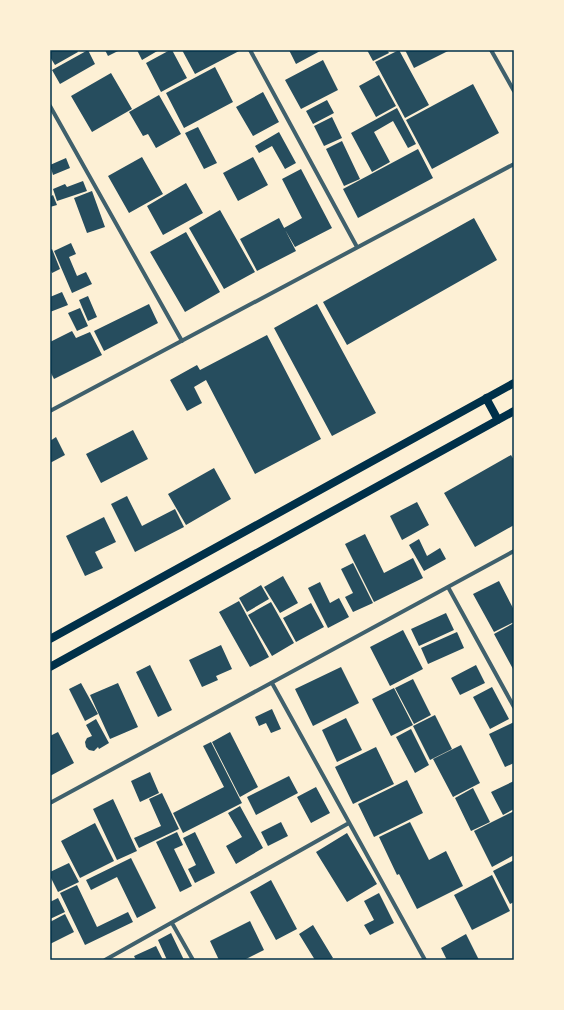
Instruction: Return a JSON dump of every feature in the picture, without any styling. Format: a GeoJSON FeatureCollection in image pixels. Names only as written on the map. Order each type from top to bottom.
{"type":"FeatureCollection","features":[{"type":"Feature","properties":{"kind":"main road"},"geometry":{"type":"LineString","coordinates":[[50,639],[514,383]]}},
{"type":"Feature","properties":{"kind":"main road"},"geometry":{"type":"LineString","coordinates":[[486,398],[498,420]]}},
{"type":"Feature","properties":{"kind":"main road"},"geometry":{"type":"LineString","coordinates":[[50,667],[514,411]]}},
{"type":"Feature","properties":{"kind":"street"},"geometry":{"type":"LineString","coordinates":[[250,50],[357,248]]}},
{"type":"Feature","properties":{"kind":"street"},"geometry":{"type":"LineString","coordinates":[[491,50],[514,91]]}},
{"type":"Feature","properties":{"kind":"street"},"geometry":{"type":"LineString","coordinates":[[50,106],[182,341]]}},
{"type":"Feature","properties":{"kind":"street"},"geometry":{"type":"LineString","coordinates":[[50,411],[514,164]]}},
{"type":"Feature","properties":{"kind":"street"},"geometry":{"type":"LineString","coordinates":[[50,803],[514,551]]}},
{"type":"Feature","properties":{"kind":"street"},"geometry":{"type":"LineString","coordinates":[[448,587],[514,707]]}},
{"type":"Feature","properties":{"kind":"street"},"geometry":{"type":"LineString","coordinates":[[272,682],[425,960]]}},
{"type":"Feature","properties":{"kind":"street"},"geometry":{"type":"LineString","coordinates":[[105,960],[349,823]]}},
{"type":"Feature","properties":{"kind":"street"},"geometry":{"type":"LineString","coordinates":[[172,923],[193,960]]}},
{"type":"Feature","properties":{"kind":"building"},"geometry":{"type":"Polygon","coordinates":[[[50,50],[77,50],[78,52],[55,65],[50,57],[50,50]]]}},
{"type":"Feature","properties":{"kind":"building"},"geometry":{"type":"Polygon","coordinates":[[[88,50],[95,64],[60,84],[52,70],[88,50]]]}},
{"type":"Feature","properties":{"kind":"building"},"geometry":{"type":"Polygon","coordinates":[[[105,50],[120,50],[108,56],[105,50]]]}},
{"type":"Feature","properties":{"kind":"building"},"geometry":{"type":"Polygon","coordinates":[[[137,50],[159,50],[142,60],[137,50]]]}},
{"type":"Feature","properties":{"kind":"building"},"geometry":{"type":"Polygon","coordinates":[[[172,50],[187,78],[161,92],[146,63],[172,50]]]}},
{"type":"Feature","properties":{"kind":"building"},"geometry":{"type":"Polygon","coordinates":[[[182,50],[241,50],[195,74],[182,50]]]}},
{"type":"Feature","properties":{"kind":"building"},"geometry":{"type":"Polygon","coordinates":[[[289,50],[322,50],[296,64],[289,50]]]}},
{"type":"Feature","properties":{"kind":"building"},"geometry":{"type":"Polygon","coordinates":[[[367,50],[387,50],[389,53],[373,61],[367,50]]]}},
{"type":"Feature","properties":{"kind":"building"},"geometry":{"type":"Polygon","coordinates":[[[399,50],[429,105],[405,118],[375,62],[399,50]]]}},
{"type":"Feature","properties":{"kind":"building"},"geometry":{"type":"Polygon","coordinates":[[[405,50],[450,50],[414,68],[405,50]]]}},
{"type":"Feature","properties":{"kind":"building"},"geometry":{"type":"Polygon","coordinates":[[[323,60],[338,90],[301,109],[285,80],[323,60]]]}},
{"type":"Feature","properties":{"kind":"building"},"geometry":{"type":"Polygon","coordinates":[[[215,67],[233,102],[184,128],[166,93],[215,67]]]}},
{"type":"Feature","properties":{"kind":"building"},"geometry":{"type":"Polygon","coordinates":[[[111,73],[132,109],[92,132],[71,96],[111,73]]]}},
{"type":"Feature","properties":{"kind":"building"},"geometry":{"type":"Polygon","coordinates":[[[379,75],[396,106],[376,117],[359,86],[379,75]]]}},
{"type":"Feature","properties":{"kind":"building"},"geometry":{"type":"Polygon","coordinates":[[[473,84],[499,133],[432,169],[406,120],[473,84]]]}},
{"type":"Feature","properties":{"kind":"building"},"geometry":{"type":"Polygon","coordinates":[[[263,92],[279,122],[253,136],[236,107],[263,92]]]}},
{"type":"Feature","properties":{"kind":"building"},"geometry":{"type":"Polygon","coordinates":[[[159,95],[181,134],[156,148],[148,134],[143,136],[129,112],[159,95]]]}},
{"type":"Feature","properties":{"kind":"building"},"geometry":{"type":"Polygon","coordinates":[[[327,100],[334,113],[313,124],[306,111],[327,100]]]}},
{"type":"Feature","properties":{"kind":"building"},"geometry":{"type":"Polygon","coordinates":[[[397,108],[416,144],[408,148],[393,121],[374,132],[390,162],[372,172],[351,133],[397,108]]]}},
{"type":"Feature","properties":{"kind":"building"},"geometry":{"type":"Polygon","coordinates":[[[332,117],[342,138],[324,146],[314,126],[332,117]]]}},
{"type":"Feature","properties":{"kind":"building"},"geometry":{"type":"Polygon","coordinates":[[[198,127],[217,163],[204,169],[185,133],[198,127]]]}},
{"type":"Feature","properties":{"kind":"building"},"geometry":{"type":"Polygon","coordinates":[[[279,132],[296,163],[285,169],[272,146],[259,153],[255,146],[279,132]]]}},
{"type":"Feature","properties":{"kind":"building"},"geometry":{"type":"Polygon","coordinates":[[[342,141],[360,179],[344,186],[326,149],[342,141]]]}},
{"type":"Feature","properties":{"kind":"building"},"geometry":{"type":"Polygon","coordinates":[[[418,149],[433,178],[358,218],[343,189],[418,149]]]}},
{"type":"Feature","properties":{"kind":"building"},"geometry":{"type":"Polygon","coordinates":[[[142,157],[163,194],[129,213],[108,176],[142,157]]]}},
{"type":"Feature","properties":{"kind":"building"},"geometry":{"type":"Polygon","coordinates":[[[253,157],[268,185],[238,201],[223,173],[253,157]]]}},
{"type":"Feature","properties":{"kind":"building"},"geometry":{"type":"Polygon","coordinates":[[[66,158],[70,168],[53,175],[50,165],[66,158]]]}},
{"type":"Feature","properties":{"kind":"building"},"geometry":{"type":"Polygon","coordinates":[[[301,169],[332,228],[295,247],[284,228],[302,218],[282,179],[301,169]]]}},
{"type":"Feature","properties":{"kind":"building"},"geometry":{"type":"Polygon","coordinates":[[[83,181],[87,191],[57,201],[53,189],[65,184],[67,187],[83,181]]]}},
{"type":"Feature","properties":{"kind":"building"},"geometry":{"type":"Polygon","coordinates":[[[186,183],[203,213],[163,235],[147,206],[186,183]]]}},
{"type":"Feature","properties":{"kind":"building"},"geometry":{"type":"Polygon","coordinates":[[[92,191],[105,227],[87,233],[74,198],[92,191]]]}},
{"type":"Feature","properties":{"kind":"building"},"geometry":{"type":"Polygon","coordinates":[[[53,195],[57,205],[50,207],[50,197],[53,195]]]}},
{"type":"Feature","properties":{"kind":"building"},"geometry":{"type":"Polygon","coordinates":[[[220,210],[255,272],[224,289],[189,228],[220,210]]]}},
{"type":"Feature","properties":{"kind":"building"},"geometry":{"type":"Polygon","coordinates":[[[279,218],[296,251],[257,271],[240,239],[279,218]]]}},
{"type":"Feature","properties":{"kind":"building"},"geometry":{"type":"Polygon","coordinates":[[[474,218],[497,260],[347,345],[323,302],[474,218]]]}},
{"type":"Feature","properties":{"kind":"building"},"geometry":{"type":"Polygon","coordinates":[[[186,232],[220,292],[185,312],[150,252],[186,232]]]}},
{"type":"Feature","properties":{"kind":"building"},"geometry":{"type":"Polygon","coordinates":[[[71,243],[76,254],[69,257],[77,276],[86,272],[92,284],[72,293],[54,251],[71,243]]]}},
{"type":"Feature","properties":{"kind":"building"},"geometry":{"type":"Polygon","coordinates":[[[52,249],[60,269],[52,273],[50,268],[50,250],[52,249]]]}},
{"type":"Feature","properties":{"kind":"building"},"geometry":{"type":"Polygon","coordinates":[[[62,292],[68,305],[50,312],[50,297],[62,292]]]}},
{"type":"Feature","properties":{"kind":"building"},"geometry":{"type":"Polygon","coordinates":[[[88,296],[97,317],[88,321],[79,300],[88,296]]]}},
{"type":"Feature","properties":{"kind":"building"},"geometry":{"type":"Polygon","coordinates":[[[149,304],[158,323],[104,351],[94,331],[149,304]]]}},
{"type":"Feature","properties":{"kind":"building"},"geometry":{"type":"Polygon","coordinates":[[[317,304],[376,413],[332,436],[274,328],[317,304]]]}},
{"type":"Feature","properties":{"kind":"building"},"geometry":{"type":"Polygon","coordinates":[[[80,308],[88,326],[77,331],[68,313],[80,308]]]}},
{"type":"Feature","properties":{"kind":"building"},"geometry":{"type":"Polygon","coordinates":[[[72,331],[76,338],[90,332],[102,355],[54,379],[50,371],[50,342],[72,331]]]}},
{"type":"Feature","properties":{"kind":"building"},"geometry":{"type":"Polygon","coordinates":[[[267,335],[321,439],[255,474],[206,380],[194,387],[202,403],[187,411],[170,380],[197,365],[200,370],[267,335]]]}},
{"type":"Feature","properties":{"kind":"building"},"geometry":{"type":"Polygon","coordinates":[[[133,430],[148,459],[101,483],[86,454],[133,430]]]}},
{"type":"Feature","properties":{"kind":"building"},"geometry":{"type":"Polygon","coordinates":[[[56,437],[65,455],[50,463],[50,441],[56,437]]]}},
{"type":"Feature","properties":{"kind":"building"},"geometry":{"type":"Polygon","coordinates":[[[511,455],[514,460],[514,525],[475,547],[444,493],[511,455]]]}},
{"type":"Feature","properties":{"kind":"building"},"geometry":{"type":"Polygon","coordinates":[[[214,468],[231,499],[186,525],[168,494],[214,468]]]}},
{"type":"Feature","properties":{"kind":"building"},"geometry":{"type":"Polygon","coordinates":[[[127,496],[142,526],[175,509],[184,527],[135,552],[111,504],[127,496]]]}},
{"type":"Feature","properties":{"kind":"building"},"geometry":{"type":"Polygon","coordinates":[[[417,502],[429,525],[402,540],[390,516],[417,502]]]}},
{"type":"Feature","properties":{"kind":"building"},"geometry":{"type":"Polygon","coordinates":[[[104,517],[116,542],[95,552],[103,568],[85,576],[66,536],[104,517]]]}},
{"type":"Feature","properties":{"kind":"building"},"geometry":{"type":"Polygon","coordinates":[[[365,534],[384,573],[413,558],[423,578],[374,602],[345,544],[365,534]]]}},
{"type":"Feature","properties":{"kind":"building"},"geometry":{"type":"Polygon","coordinates":[[[419,539],[427,556],[440,548],[446,559],[424,571],[409,545],[419,539]]]}},
{"type":"Feature","properties":{"kind":"building"},"geometry":{"type":"Polygon","coordinates":[[[353,563],[373,603],[353,612],[345,597],[353,593],[341,569],[353,563]]]}},
{"type":"Feature","properties":{"kind":"building"},"geometry":{"type":"Polygon","coordinates":[[[283,576],[298,603],[280,613],[264,587],[283,576]]]}},
{"type":"Feature","properties":{"kind":"building"},"geometry":{"type":"Polygon","coordinates":[[[499,581],[514,610],[514,622],[494,632],[473,594],[499,581]]]}},
{"type":"Feature","properties":{"kind":"building"},"geometry":{"type":"Polygon","coordinates":[[[320,582],[330,603],[339,598],[349,617],[328,628],[308,588],[320,582]]]}},
{"type":"Feature","properties":{"kind":"building"},"geometry":{"type":"Polygon","coordinates":[[[261,585],[269,599],[247,612],[239,598],[261,585]]]}},
{"type":"Feature","properties":{"kind":"building"},"geometry":{"type":"Polygon","coordinates":[[[239,601],[269,657],[250,667],[219,612],[239,601]]]}},
{"type":"Feature","properties":{"kind":"building"},"geometry":{"type":"Polygon","coordinates":[[[271,602],[294,643],[272,656],[248,615],[271,602]]]}},
{"type":"Feature","properties":{"kind":"building"},"geometry":{"type":"Polygon","coordinates":[[[311,603],[324,627],[296,642],[283,618],[311,603]]]}},
{"type":"Feature","properties":{"kind":"building"},"geometry":{"type":"Polygon","coordinates":[[[446,613],[454,630],[419,646],[411,629],[446,613]]]}},
{"type":"Feature","properties":{"kind":"building"},"geometry":{"type":"Polygon","coordinates":[[[514,623],[514,669],[513,669],[494,634],[514,623]]]}},
{"type":"Feature","properties":{"kind":"building"},"geometry":{"type":"Polygon","coordinates":[[[403,630],[423,669],[390,686],[370,647],[403,630]]]}},
{"type":"Feature","properties":{"kind":"building"},"geometry":{"type":"Polygon","coordinates":[[[457,632],[464,648],[428,664],[421,648],[457,632]]]}},
{"type":"Feature","properties":{"kind":"building"},"geometry":{"type":"Polygon","coordinates":[[[221,645],[232,669],[216,676],[218,680],[202,687],[189,660],[221,645]]]}},
{"type":"Feature","properties":{"kind":"building"},"geometry":{"type":"Polygon","coordinates":[[[150,665],[172,710],[158,717],[136,672],[150,665]]]}},
{"type":"Feature","properties":{"kind":"building"},"geometry":{"type":"Polygon","coordinates":[[[476,665],[485,683],[460,695],[451,678],[476,665]]]}},
{"type":"Feature","properties":{"kind":"building"},"geometry":{"type":"Polygon","coordinates":[[[341,667],[359,703],[313,726],[295,689],[341,667]]]}},
{"type":"Feature","properties":{"kind":"building"},"geometry":{"type":"Polygon","coordinates":[[[413,679],[431,715],[414,724],[395,688],[413,679]]]}},
{"type":"Feature","properties":{"kind":"building"},"geometry":{"type":"Polygon","coordinates":[[[81,683],[98,714],[85,721],[69,689],[81,683]]]}},
{"type":"Feature","properties":{"kind":"building"},"geometry":{"type":"Polygon","coordinates":[[[118,683],[138,727],[110,739],[90,695],[118,683]]]}},
{"type":"Feature","properties":{"kind":"building"},"geometry":{"type":"Polygon","coordinates":[[[492,687],[509,719],[490,729],[473,697],[492,687]]]}},
{"type":"Feature","properties":{"kind":"building"},"geometry":{"type":"Polygon","coordinates":[[[394,688],[413,725],[391,736],[372,699],[394,688]]]}},
{"type":"Feature","properties":{"kind":"building"},"geometry":{"type":"Polygon","coordinates":[[[272,709],[281,729],[271,733],[266,723],[259,726],[255,717],[272,709]]]}},
{"type":"Feature","properties":{"kind":"building"},"geometry":{"type":"Polygon","coordinates":[[[435,715],[452,749],[430,760],[413,726],[435,715]]]}},
{"type":"Feature","properties":{"kind":"building"},"geometry":{"type":"Polygon","coordinates":[[[346,718],[362,750],[337,762],[322,730],[346,718]]]}},
{"type":"Feature","properties":{"kind":"building"},"geometry":{"type":"Polygon","coordinates":[[[96,719],[109,743],[99,749],[98,747],[94,751],[89,750],[86,747],[85,742],[87,738],[92,736],[86,725],[96,719]]]}},
{"type":"Feature","properties":{"kind":"building"},"geometry":{"type":"Polygon","coordinates":[[[514,722],[514,763],[505,767],[489,734],[514,722]]]}},
{"type":"Feature","properties":{"kind":"building"},"geometry":{"type":"Polygon","coordinates":[[[411,729],[429,765],[415,773],[396,737],[411,729]]]}},
{"type":"Feature","properties":{"kind":"building"},"geometry":{"type":"Polygon","coordinates":[[[58,732],[74,763],[50,776],[50,736],[58,732]]]}},
{"type":"Feature","properties":{"kind":"building"},"geometry":{"type":"Polygon","coordinates":[[[230,732],[258,787],[240,797],[212,742],[230,732]]]}},
{"type":"Feature","properties":{"kind":"building"},"geometry":{"type":"Polygon","coordinates":[[[211,742],[242,803],[183,833],[173,813],[224,787],[203,746],[211,742]]]}},
{"type":"Feature","properties":{"kind":"building"},"geometry":{"type":"Polygon","coordinates":[[[461,745],[480,783],[453,797],[433,759],[461,745]]]}},
{"type":"Feature","properties":{"kind":"building"},"geometry":{"type":"Polygon","coordinates":[[[376,747],[394,784],[353,804],[335,767],[376,747]]]}},
{"type":"Feature","properties":{"kind":"building"},"geometry":{"type":"Polygon","coordinates":[[[150,772],[159,793],[140,802],[131,781],[150,772]]]}},
{"type":"Feature","properties":{"kind":"building"},"geometry":{"type":"Polygon","coordinates":[[[289,776],[298,793],[256,815],[247,797],[289,776]]]}},
{"type":"Feature","properties":{"kind":"building"},"geometry":{"type":"Polygon","coordinates":[[[407,780],[423,813],[374,837],[358,804],[407,780]]]}},
{"type":"Feature","properties":{"kind":"building"},"geometry":{"type":"Polygon","coordinates":[[[514,781],[514,809],[503,815],[491,792],[514,781]]]}},
{"type":"Feature","properties":{"kind":"building"},"geometry":{"type":"Polygon","coordinates":[[[316,787],[330,813],[311,823],[297,797],[316,787]]]}},
{"type":"Feature","properties":{"kind":"building"},"geometry":{"type":"Polygon","coordinates":[[[473,788],[490,822],[471,831],[455,798],[473,788]]]}},
{"type":"Feature","properties":{"kind":"building"},"geometry":{"type":"Polygon","coordinates":[[[162,793],[179,829],[139,848],[134,838],[161,826],[149,799],[162,793]]]}},
{"type":"Feature","properties":{"kind":"building"},"geometry":{"type":"Polygon","coordinates":[[[113,799],[137,851],[117,860],[93,809],[113,799]]]}},
{"type":"Feature","properties":{"kind":"building"},"geometry":{"type":"Polygon","coordinates":[[[240,806],[263,848],[236,864],[226,846],[242,837],[228,813],[240,806]]]}},
{"type":"Feature","properties":{"kind":"building"},"geometry":{"type":"Polygon","coordinates":[[[514,811],[514,855],[492,867],[474,831],[514,811]]]}},
{"type":"Feature","properties":{"kind":"building"},"geometry":{"type":"Polygon","coordinates":[[[281,822],[288,836],[268,846],[261,832],[281,822]]]}},
{"type":"Feature","properties":{"kind":"building"},"geometry":{"type":"Polygon","coordinates":[[[410,822],[429,860],[446,851],[463,886],[417,909],[399,874],[397,875],[379,837],[410,822]]]}},
{"type":"Feature","properties":{"kind":"building"},"geometry":{"type":"Polygon","coordinates":[[[95,823],[114,861],[80,878],[61,841],[95,823]]]}},
{"type":"Feature","properties":{"kind":"building"},"geometry":{"type":"Polygon","coordinates":[[[177,832],[183,845],[174,849],[192,886],[180,892],[156,842],[177,832]]]}},
{"type":"Feature","properties":{"kind":"building"},"geometry":{"type":"Polygon","coordinates":[[[195,832],[215,873],[195,883],[188,869],[196,865],[183,838],[195,832]]]}},
{"type":"Feature","properties":{"kind":"building"},"geometry":{"type":"Polygon","coordinates":[[[347,833],[377,884],[347,902],[316,852],[347,833]]]}},
{"type":"Feature","properties":{"kind":"building"},"geometry":{"type":"Polygon","coordinates":[[[131,858],[156,908],[137,918],[117,877],[91,890],[86,880],[131,858]]]}},
{"type":"Feature","properties":{"kind":"building"},"geometry":{"type":"Polygon","coordinates":[[[514,860],[514,902],[510,904],[493,871],[514,860]]]}},
{"type":"Feature","properties":{"kind":"building"},"geometry":{"type":"Polygon","coordinates":[[[69,863],[79,882],[58,892],[50,876],[50,872],[69,863]]]}},
{"type":"Feature","properties":{"kind":"building"},"geometry":{"type":"Polygon","coordinates":[[[492,875],[510,911],[472,930],[454,895],[492,875]]]}},
{"type":"Feature","properties":{"kind":"building"},"geometry":{"type":"Polygon","coordinates":[[[271,880],[297,929],[276,940],[250,892],[271,880]]]}},
{"type":"Feature","properties":{"kind":"building"},"geometry":{"type":"Polygon","coordinates":[[[77,885],[97,927],[128,912],[133,922],[85,945],[60,893],[77,885]]]}},
{"type":"Feature","properties":{"kind":"building"},"geometry":{"type":"Polygon","coordinates":[[[379,893],[394,923],[370,935],[364,925],[374,920],[364,901],[379,893]]]}},
{"type":"Feature","properties":{"kind":"building"},"geometry":{"type":"Polygon","coordinates":[[[58,898],[65,912],[50,919],[50,902],[58,898]]]}},
{"type":"Feature","properties":{"kind":"building"},"geometry":{"type":"Polygon","coordinates":[[[65,914],[74,932],[50,944],[50,922],[65,914]]]}},
{"type":"Feature","properties":{"kind":"building"},"geometry":{"type":"Polygon","coordinates":[[[250,921],[264,950],[244,960],[219,960],[210,941],[250,921]]]}},
{"type":"Feature","properties":{"kind":"building"},"geometry":{"type":"Polygon","coordinates":[[[313,925],[333,958],[329,960],[315,960],[299,934],[313,925]]]}},
{"type":"Feature","properties":{"kind":"building"},"geometry":{"type":"Polygon","coordinates":[[[171,933],[184,960],[167,960],[158,940],[171,933]]]}},
{"type":"Feature","properties":{"kind":"building"},"geometry":{"type":"Polygon","coordinates":[[[466,934],[479,960],[447,960],[441,948],[466,934]]]}},
{"type":"Feature","properties":{"kind":"building"},"geometry":{"type":"Polygon","coordinates":[[[156,946],[163,960],[136,960],[134,956],[156,946]]]}}]}
